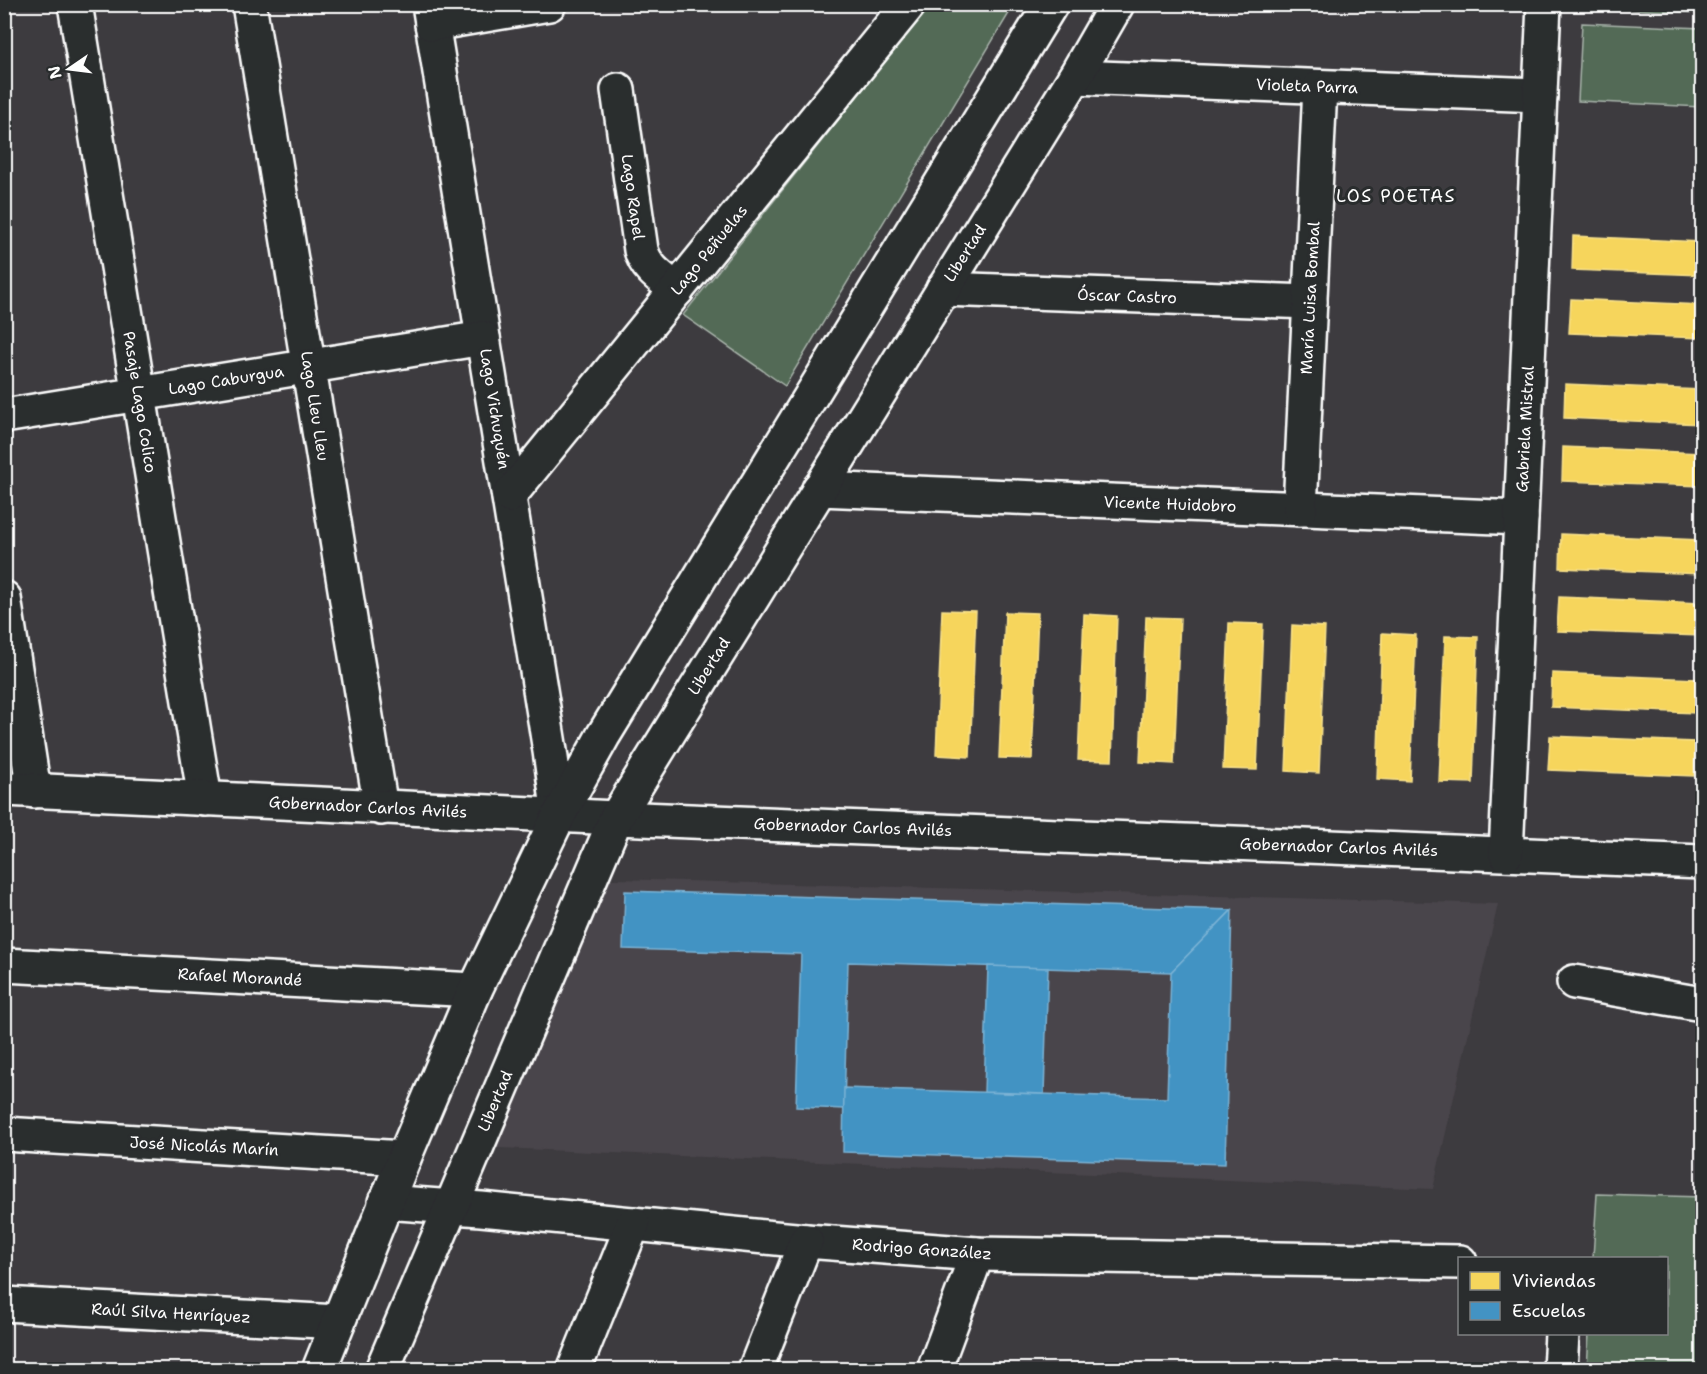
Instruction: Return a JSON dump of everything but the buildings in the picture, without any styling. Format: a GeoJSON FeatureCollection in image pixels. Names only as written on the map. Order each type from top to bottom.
{"type":"FeatureCollection","features":[{"type":"Feature","properties":{"kind":"street","name":"Pasaje Lago Colico"},"geometry":{"type":"LineString","coordinates":[[75,4],[205,799]]}},
{"type":"Feature","properties":{"kind":"street","name":"Lago Lleu Lleu"},"geometry":{"type":"LineString","coordinates":[[249,4],[381,808]]}},
{"type":"Feature","properties":{"kind":"street"},"geometry":{"type":"LineString","coordinates":[[431,14],[549,4]]}},
{"type":"Feature","properties":{"kind":"street","name":"Lago Peñuelas"},"geometry":{"type":"LineString","coordinates":[[509,496],[909,4]]}},
{"type":"Feature","properties":{"kind":"street"},"geometry":{"type":"LineString","coordinates":[[319,1370],[404,1158],[475,990],[559,814],[603,736],[1051,4]]}},
{"type":"Feature","properties":{"kind":"street","name":"Libertad"},"geometry":{"type":"LineString","coordinates":[[382,1370],[616,818],[1118,4]]}},
{"type":"Feature","properties":{"kind":"street","name":"Gabriela Mistral"},"geometry":{"type":"LineString","coordinates":[[1506,854],[1544,4]]}},
{"type":"Feature","properties":{"kind":"street","name":"Lago Vichuquén"},"geometry":{"type":"LineString","coordinates":[[431,14],[559,814]]}},
{"type":"Feature","properties":{"kind":"street","name":"Violeta Parra"},"geometry":{"type":"LineString","coordinates":[[1075,77],[1540,95]]}},
{"type":"Feature","properties":{"kind":"street","name":"María Luisa Bombal"},"geometry":{"type":"LineString","coordinates":[[1300,509],[1320,87]]}},
{"type":"Feature","properties":{"kind":"street","name":"Lago Rapel"},"geometry":{"type":"LineString","coordinates":[[618,90],[644,261],[651,270],[676,290]]}},
{"type":"Feature","properties":{"kind":"street","name":"Óscar Castro"},"geometry":{"type":"LineString","coordinates":[[943,289],[1310,302]]}},
{"type":"Feature","properties":{"kind":"street","name":"Lago Caburgua"},"geometry":{"type":"LineString","coordinates":[[4,416],[483,338]]}},
{"type":"Feature","properties":{"kind":"street","name":"Vicente Huidobro"},"geometry":{"type":"LineString","coordinates":[[819,489],[1521,518]]}},
{"type":"Feature","properties":{"kind":"street"},"geometry":{"type":"LineString","coordinates":[[4,598],[19,790]]}},
{"type":"Feature","properties":{"kind":"street","name":"Gobernador Carlos Avilés"},"geometry":{"type":"LineString","coordinates":[[19,790],[381,808],[1702,862]]}},
{"type":"Feature","properties":{"kind":"street","name":"Rafael Morandé"},"geometry":{"type":"LineString","coordinates":[[4,964],[475,990]]}},
{"type":"Feature","properties":{"kind":"street"},"geometry":{"type":"LineString","coordinates":[[1574,982],[1702,1004]]}},
{"type":"Feature","properties":{"kind":"street","name":"José Nicolás Marín"},"geometry":{"type":"LineString","coordinates":[[4,1134],[404,1158]]}},
{"type":"Feature","properties":{"kind":"street","name":"Rodrigo González"},"geometry":{"type":"LineString","coordinates":[[386,1202],[806,1241],[977,1254],[1458,1262]]}},
{"type":"Feature","properties":{"kind":"street"},"geometry":{"type":"LineString","coordinates":[[574,1370],[633,1224]]}},
{"type":"Feature","properties":{"kind":"street"},"geometry":{"type":"LineString","coordinates":[[755,1370],[806,1241]]}},
{"type":"Feature","properties":{"kind":"street"},"geometry":{"type":"LineString","coordinates":[[934,1370],[977,1254]]}},
{"type":"Feature","properties":{"kind":"street","name":"Raúl Silva Henríquez"},"geometry":{"type":"LineString","coordinates":[[4,1305],[338,1322]]}},
{"type":"Feature","properties":{"kind":"street"},"geometry":{"type":"LineString","coordinates":[[1560,1370],[1562,1335]]}},
{"type":"Feature","properties":{"kind":"shaded area"},"geometry":{"type":"Polygon","coordinates":[[[581,878],[1498,904],[1433,1189],[478,1147],[581,878]]]}},
{"type":"Feature","properties":{"kind":"green space"},"geometry":{"type":"Polygon","coordinates":[[[930,5],[1014,5],[785,386],[683,315],[930,5]]]}},
{"type":"Feature","properties":{"kind":"green space"},"geometry":{"type":"Polygon","coordinates":[[[1580,5],[1702,5],[1702,13],[1580,7],[1580,5]]]}},
{"type":"Feature","properties":{"kind":"green space"},"geometry":{"type":"Polygon","coordinates":[[[1582,23],[1702,28],[1702,107],[1578,101],[1582,23]]]}},
{"type":"Feature","properties":{"kind":"green space"},"geometry":{"type":"Polygon","coordinates":[[[1597,1194],[1702,1197],[1702,1369],[1587,1369],[1589,1335],[1668,1335],[1668,1257],[1593,1257],[1597,1194]]]}},
{"type":"Feature","properties":{"kind":"district","name":"LOS POETAS"},"geometry":{"type":"Point","coordinates":[1396,196]}}]}
